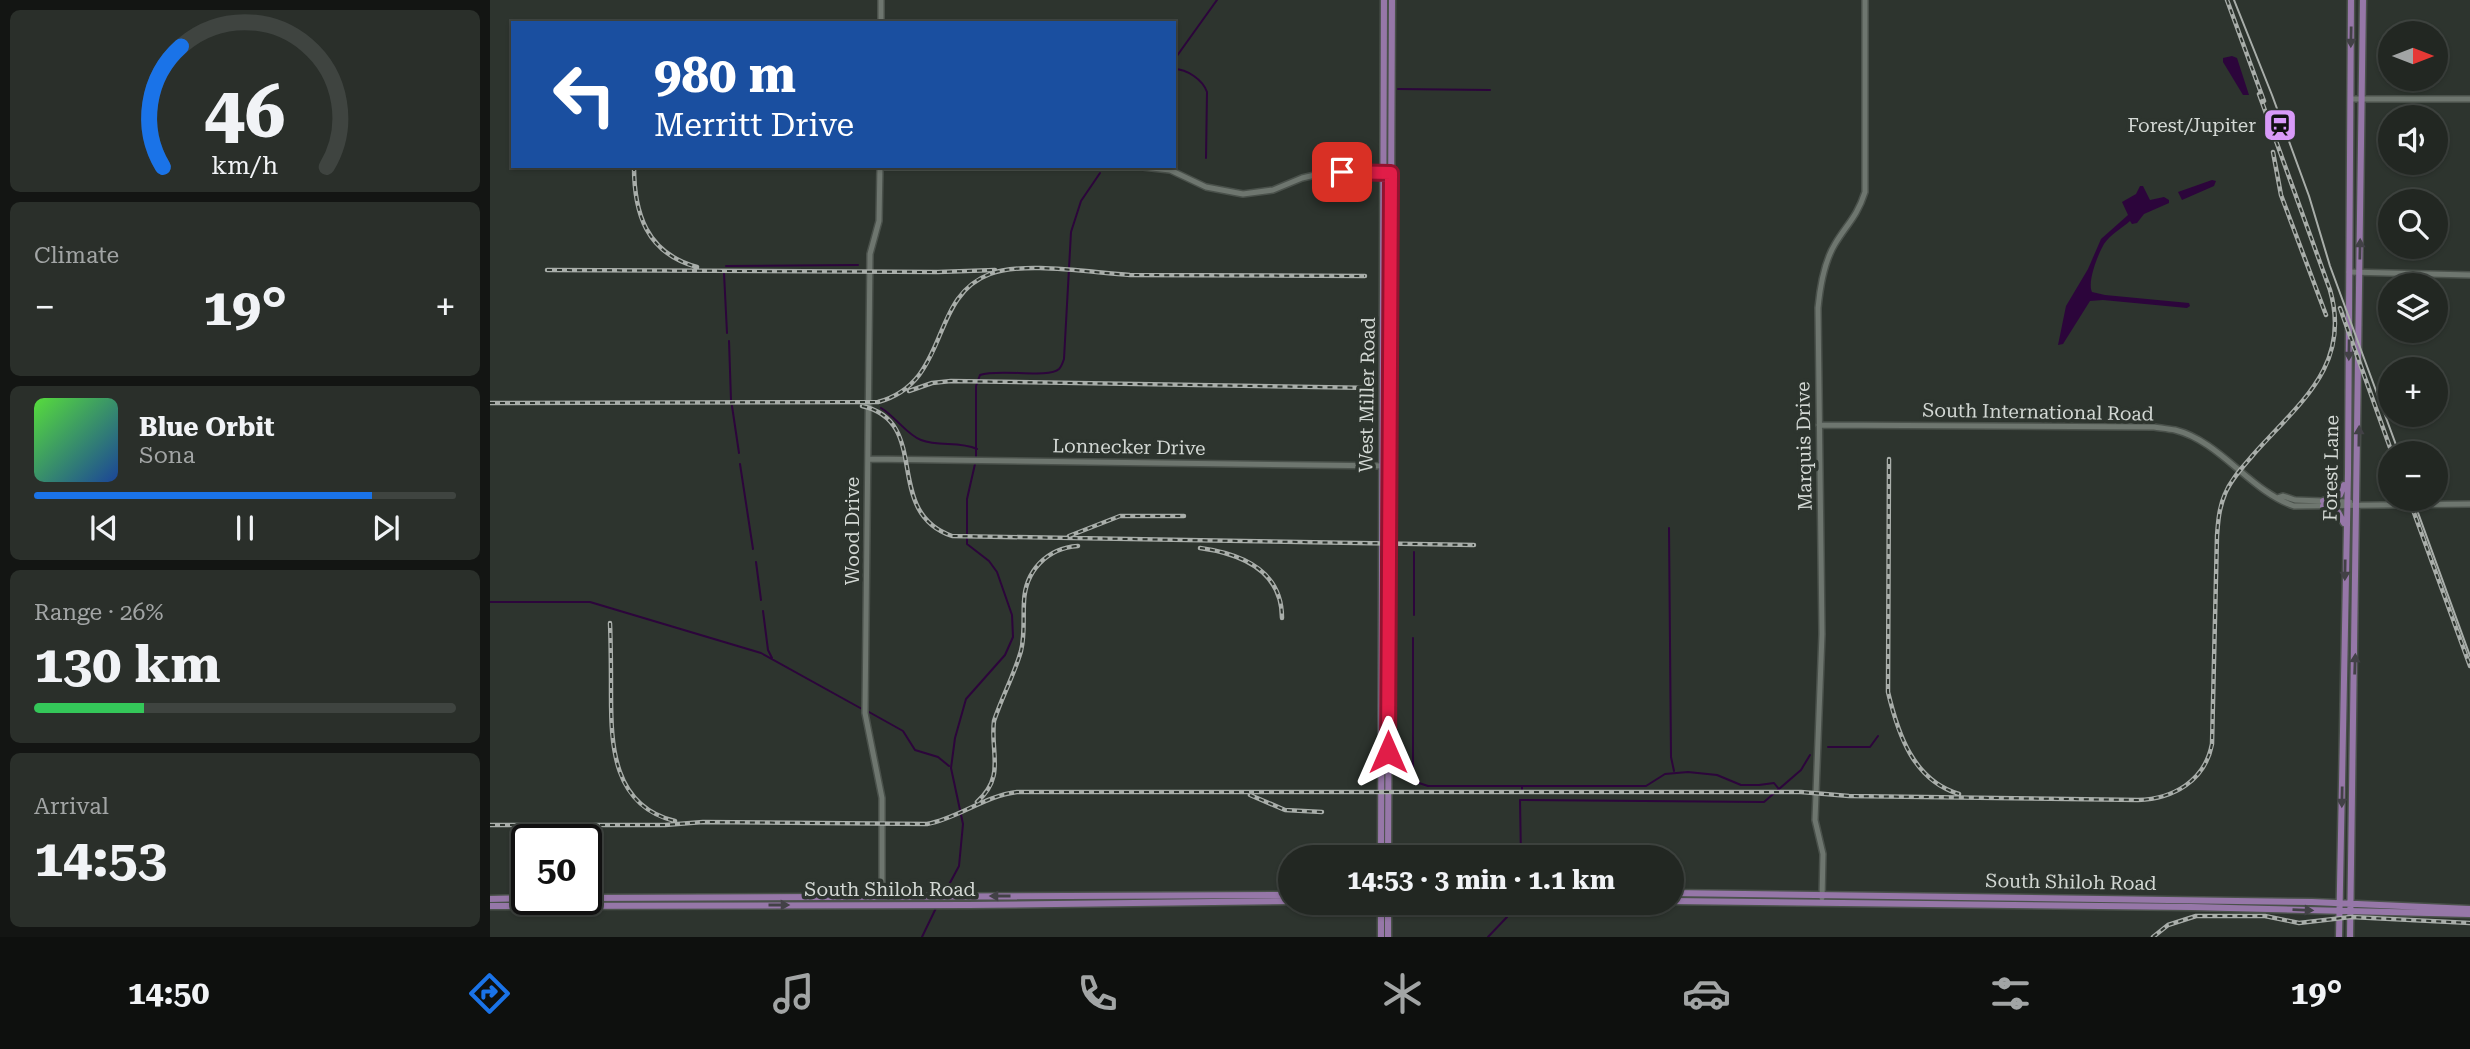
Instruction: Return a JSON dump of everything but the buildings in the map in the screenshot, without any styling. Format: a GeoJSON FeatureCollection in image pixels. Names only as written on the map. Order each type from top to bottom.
{"type":"FeatureCollection","features":[{"type":"Feature","properties":{"kind":"main road","name":"West Miller Road"},"geometry":{"type":"LineString","coordinates":[[1384,0],[1388,172]]}},
{"type":"Feature","properties":{"kind":"main road","name":"West Miller Road"},"geometry":{"type":"LineString","coordinates":[[1381,845],[1392,0]]}},
{"type":"Feature","properties":{"kind":"main road","name":"Forest Lane"},"geometry":{"type":"LineString","coordinates":[[2339,937],[2348,472],[2351,0]]}},
{"type":"Feature","properties":{"kind":"main road","name":"Forest Lane"},"geometry":{"type":"LineString","coordinates":[[2350,937],[2363,0]]}},
{"type":"Feature","properties":{"kind":"main road"},"geometry":{"type":"LineString","coordinates":[[2350,157],[2361,156]]}},
{"type":"Feature","properties":{"kind":"main road"},"geometry":{"type":"LineString","coordinates":[[2350,208],[2361,208]]}},
{"type":"Feature","properties":{"kind":"main road","name":"West Miller Road"},"geometry":{"type":"LineString","coordinates":[[1386,466],[1388,845]]}},
{"type":"Feature","properties":{"kind":"main road"},"geometry":{"type":"LineString","coordinates":[[2323,504],[2340,495],[2348,472]]}},
{"type":"Feature","properties":{"kind":"main road"},"geometry":{"type":"LineString","coordinates":[[2323,504],[2338,512],[2346,527]]}},
{"type":"Feature","properties":{"kind":"main road"},"geometry":{"type":"LineString","coordinates":[[2345,591],[2356,591]]}},
{"type":"Feature","properties":{"kind":"main road"},"geometry":{"type":"LineString","coordinates":[[2343,698],[2354,698]]}},
{"type":"Feature","properties":{"kind":"main road","name":"South Shiloh Road"},"geometry":{"type":"LineString","coordinates":[[1684,894],[1822,899],[2339,907],[2350,903],[2470,909]]}},
{"type":"Feature","properties":{"kind":"main road","name":"South Shiloh Road"},"geometry":{"type":"LineString","coordinates":[[602,898],[1278,895]]}},
{"type":"Feature","properties":{"kind":"main road"},"geometry":{"type":"LineString","coordinates":[[490,899],[511,898]]}},
{"type":"Feature","properties":{"kind":"main road","name":"South Shiloh Road"},"geometry":{"type":"LineString","coordinates":[[1684,901],[1822,899]]}},
{"type":"Feature","properties":{"kind":"main road","name":"South Shiloh Road"},"geometry":{"type":"LineString","coordinates":[[490,906],[1278,901]]}},
{"type":"Feature","properties":{"kind":"main road","name":"South Shiloh Road"},"geometry":{"type":"LineString","coordinates":[[2339,907],[2351,912],[2470,915]]}},
{"type":"Feature","properties":{"kind":"main road"},"geometry":{"type":"LineString","coordinates":[[1381,915],[1381,937]]}},
{"type":"Feature","properties":{"kind":"main road"},"geometry":{"type":"LineString","coordinates":[[1388,915],[1388,937]]}},
{"type":"Feature","properties":{"kind":"street"},"geometry":{"type":"LineString","coordinates":[[881,0],[881,21]]}},
{"type":"Feature","properties":{"kind":"street","name":"Marquis Drive"},"geometry":{"type":"LineString","coordinates":[[1822,899],[1824,854],[1815,820],[1822,634],[1818,338],[1820,292],[1831,251],[1854,218],[1865,192],[1865,0]]}},
{"type":"Feature","properties":{"kind":"street"},"geometry":{"type":"LineString","coordinates":[[2351,99],[2470,99]]}},
{"type":"Feature","properties":{"kind":"street","name":"Wood Drive"},"geometry":{"type":"LineString","coordinates":[[880,168],[879,221],[870,254],[865,713],[882,799],[882,896]]}},
{"type":"Feature","properties":{"kind":"street"},"geometry":{"type":"LineString","coordinates":[[1152,168],[1170,170],[1206,187],[1243,194],[1273,190],[1301,178],[1328,172],[1388,172]]}},
{"type":"Feature","properties":{"kind":"street"},"geometry":{"type":"LineString","coordinates":[[2349,272],[2470,275]]}},
{"type":"Feature","properties":{"kind":"street","name":"South International Road"},"geometry":{"type":"LineString","coordinates":[[1819,425],[2154,427],[2176,430],[2195,439],[2261,489],[2294,506],[2470,504]]}},
{"type":"Feature","properties":{"kind":"street","name":"Lonnecker Drive"},"geometry":{"type":"LineString","coordinates":[[869,459],[1386,466]]}},
{"type":"Feature","properties":{"kind":"shaded area"},"geometry":{"type":"Polygon","coordinates":[[[2223,58],[2237,58],[2249,95],[2243,95],[2223,62],[2223,58]]]}},
{"type":"Feature","properties":{"kind":"shaded area"},"geometry":{"type":"Polygon","coordinates":[[[2216,181],[2214,186],[2182,200],[2178,192],[2216,181]]]}},
{"type":"Feature","properties":{"kind":"shaded area"},"geometry":{"type":"Polygon","coordinates":[[[2140,186],[2143,186],[2150,200],[2164,197],[2169,203],[2144,214],[2137,223],[2132,224],[2130,221],[2107,241],[2094,268],[2092,292],[2189,303],[2190,306],[2187,308],[2090,301],[2063,344],[2058,345],[2066,306],[2088,269],[2101,239],[2128,215],[2122,202],[2136,194],[2140,186]]]}},
{"type":"Feature","properties":{"kind":"waterway"},"geometry":{"type":"LineString","coordinates":[[1176,57],[1217,0]]}},
{"type":"Feature","properties":{"kind":"waterway"},"geometry":{"type":"LineString","coordinates":[[1176,69],[1194,76],[1207,92],[1206,158]]}},
{"type":"Feature","properties":{"kind":"waterway"},"geometry":{"type":"LineString","coordinates":[[1398,89],[1490,90]]}},
{"type":"Feature","properties":{"kind":"waterway"},"geometry":{"type":"LineString","coordinates":[[976,459],[976,386],[980,375],[1053,372],[1063,363],[1071,232],[1081,201],[1100,173]]}},
{"type":"Feature","properties":{"kind":"waterway"},"geometry":{"type":"LineString","coordinates":[[726,266],[858,265]]}},
{"type":"Feature","properties":{"kind":"waterway"},"geometry":{"type":"LineString","coordinates":[[724,273],[727,333]]}},
{"type":"Feature","properties":{"kind":"waterway"},"geometry":{"type":"LineString","coordinates":[[729,341],[731,400]]}},
{"type":"Feature","properties":{"kind":"waterway"},"geometry":{"type":"LineString","coordinates":[[732,406],[739,453]]}},
{"type":"Feature","properties":{"kind":"waterway"},"geometry":{"type":"LineString","coordinates":[[881,408],[921,440],[977,449]]}},
{"type":"Feature","properties":{"kind":"waterway"},"geometry":{"type":"LineString","coordinates":[[740,464],[753,549]]}},
{"type":"Feature","properties":{"kind":"waterway"},"geometry":{"type":"LineString","coordinates":[[944,894],[959,866],[963,824],[951,768],[955,738],[966,699],[1005,655],[1013,637],[1012,615],[997,572],[989,561],[967,544],[967,499],[975,464]]}},
{"type":"Feature","properties":{"kind":"waterway"},"geometry":{"type":"LineString","coordinates":[[1669,528],[1671,757],[1674,771]]}},
{"type":"Feature","properties":{"kind":"waterway"},"geometry":{"type":"LineString","coordinates":[[1414,552],[1414,615]]}},
{"type":"Feature","properties":{"kind":"waterway"},"geometry":{"type":"LineString","coordinates":[[756,562],[761,600]]}},
{"type":"Feature","properties":{"kind":"waterway"},"geometry":{"type":"LineString","coordinates":[[490,602],[590,602],[761,653],[862,709]]}},
{"type":"Feature","properties":{"kind":"waterway"},"geometry":{"type":"LineString","coordinates":[[763,611],[768,650],[772,658]]}},
{"type":"Feature","properties":{"kind":"waterway"},"geometry":{"type":"LineString","coordinates":[[1413,638],[1413,774]]}},
{"type":"Feature","properties":{"kind":"waterway"},"geometry":{"type":"LineString","coordinates":[[869,712],[903,731],[915,750],[938,757],[949,766]]}},
{"type":"Feature","properties":{"kind":"waterway"},"geometry":{"type":"LineString","coordinates":[[1828,747],[1870,747],[1878,736]]}},
{"type":"Feature","properties":{"kind":"waterway"},"geometry":{"type":"LineString","coordinates":[[1521,845],[1520,800],[1764,802],[1801,770],[1810,755]]}},
{"type":"Feature","properties":{"kind":"waterway"},"geometry":{"type":"LineString","coordinates":[[1522,786],[1646,786],[1665,774],[1688,772],[1717,775],[1741,785],[1774,783],[1778,788]]}},
{"type":"Feature","properties":{"kind":"waterway"},"geometry":{"type":"LineString","coordinates":[[1413,781],[1428,786],[1522,786],[1522,789]]}},
{"type":"Feature","properties":{"kind":"waterway"},"geometry":{"type":"LineString","coordinates":[[922,937],[936,908]]}},
{"type":"Feature","properties":{"kind":"waterway"},"geometry":{"type":"LineString","coordinates":[[1488,937],[1508,915]]}},
{"type":"Feature","properties":{"kind":"tram line"},"geometry":{"type":"LineString","coordinates":[[2234,0],[2309,196],[2330,266],[2395,441]]}},
{"type":"Feature","properties":{"kind":"tram line"},"geometry":{"type":"LineString","coordinates":[[2417,511],[2470,656]]}},
{"type":"Feature","properties":{"kind":"railway"},"geometry":{"type":"LineString","coordinates":[[2227,0],[2264,101]]}},
{"type":"Feature","properties":{"kind":"railway"},"geometry":{"type":"LineString","coordinates":[[490,825],[665,825],[703,822],[927,824],[1005,794],[1017,792],[1801,792],[1849,796],[2138,800],[2175,792],[2195,778],[2208,757],[2212,744],[2217,536],[2223,499],[2238,473],[2317,382],[2334,341],[2335,317],[2330,290],[2259,94]]}},
{"type":"Feature","properties":{"kind":"railway"},"geometry":{"type":"LineString","coordinates":[[2273,152],[2281,195],[2326,315]]}},
{"type":"Feature","properties":{"kind":"railway"},"geometry":{"type":"LineString","coordinates":[[634,168],[637,200],[646,229],[666,252],[697,267]]}},
{"type":"Feature","properties":{"kind":"railway"},"geometry":{"type":"LineString","coordinates":[[490,403],[878,402],[901,392],[918,377],[957,301],[970,285],[1004,270],[1039,268],[1130,275],[1365,276]]}},
{"type":"Feature","properties":{"kind":"railway"},"geometry":{"type":"LineString","coordinates":[[547,270],[995,270]]}},
{"type":"Feature","properties":{"kind":"railway"},"geometry":{"type":"LineString","coordinates":[[2340,308],[2388,441]]}},
{"type":"Feature","properties":{"kind":"railway"},"geometry":{"type":"LineString","coordinates":[[909,391],[932,383],[951,381],[1373,388]]}},
{"type":"Feature","properties":{"kind":"railway"},"geometry":{"type":"LineString","coordinates":[[862,406],[883,415],[896,430],[918,507],[931,524],[952,536],[1474,545]]}},
{"type":"Feature","properties":{"kind":"railway"},"geometry":{"type":"LineString","coordinates":[[1889,459],[1888,692],[1903,739],[1919,767],[1943,787],[1959,794]]}},
{"type":"Feature","properties":{"kind":"railway"},"geometry":{"type":"LineString","coordinates":[[2413,511],[2470,666]]}},
{"type":"Feature","properties":{"kind":"railway"},"geometry":{"type":"LineString","coordinates":[[1069,536],[1120,516],[1184,516]]}},
{"type":"Feature","properties":{"kind":"railway"},"geometry":{"type":"LineString","coordinates":[[977,802],[986,792],[994,773],[994,721],[1021,651],[1028,580],[1048,556],[1078,546]]}},
{"type":"Feature","properties":{"kind":"railway"},"geometry":{"type":"LineString","coordinates":[[1200,548],[1231,555],[1257,568],[1275,588],[1282,618]]}},
{"type":"Feature","properties":{"kind":"railway"},"geometry":{"type":"LineString","coordinates":[[610,623],[612,734],[620,771],[639,802],[654,813],[675,821]]}},
{"type":"Feature","properties":{"kind":"railway"},"geometry":{"type":"LineString","coordinates":[[1250,795],[1285,810],[1322,812]]}},
{"type":"Feature","properties":{"kind":"railway"},"geometry":{"type":"LineString","coordinates":[[2153,937],[2168,925],[2196,916],[2265,916],[2299,923],[2351,917],[2470,923]]}},
{"type":"Feature","properties":{"kind":"place","name":"Forest/Jupiter"},"geometry":{"type":"Point","coordinates":[2280,125]}},
{"type":"Feature","properties":{"kind":"route"},"geometry":{"type":"LineString","coordinates":[[1342,172],[1391,173],[1388,752]]}}]}
